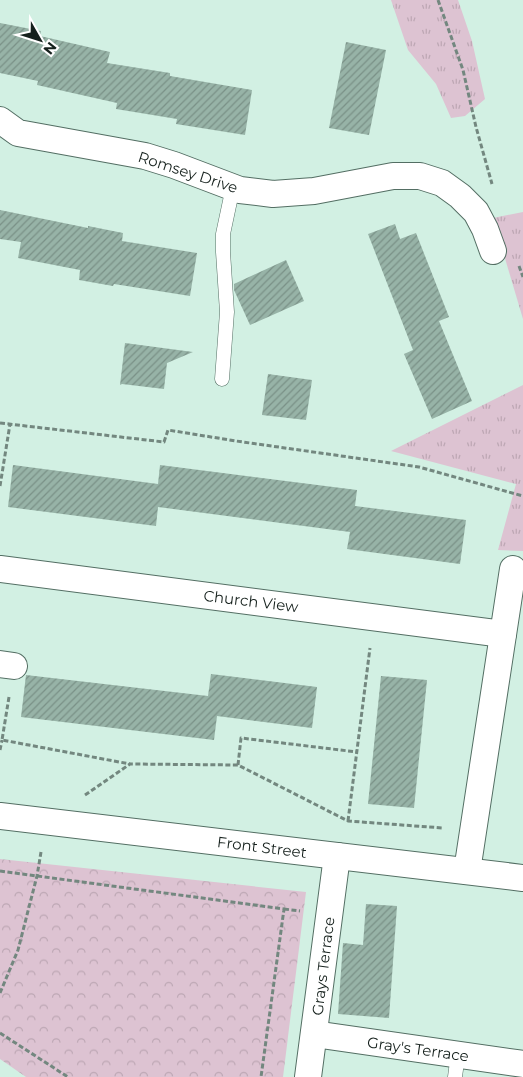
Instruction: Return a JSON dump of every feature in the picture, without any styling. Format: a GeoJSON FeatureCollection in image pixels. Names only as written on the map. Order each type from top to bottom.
{"type":"FeatureCollection","features":[{"type":"Feature","properties":{"kind":"street","name":"Romsey Drive"},"geometry":{"type":"LineString","coordinates":[[0,120],[18,133],[145,156],[240,190],[273,194],[306,192],[393,176],[420,176],[442,182],[476,212],[493,251]]}},
{"type":"Feature","properties":{"kind":"street","name":"Church View"},"geometry":{"type":"LineString","coordinates":[[0,569],[503,634]]}},
{"type":"Feature","properties":{"kind":"street"},"geometry":{"type":"LineString","coordinates":[[467,872],[513,569]]}},
{"type":"Feature","properties":{"kind":"street","name":"Front Street"},"geometry":{"type":"LineString","coordinates":[[0,816],[523,878]]}},
{"type":"Feature","properties":{"kind":"street","name":"Grays Terrace"},"geometry":{"type":"LineString","coordinates":[[308,1077],[337,856]]}},
{"type":"Feature","properties":{"kind":"street","name":"Gray's Terrace"},"geometry":{"type":"LineString","coordinates":[[314,1034],[457,1066],[523,1064]]}},
{"type":"Feature","properties":{"kind":"lane"},"geometry":{"type":"LineString","coordinates":[[222,379],[227,312],[223,234],[233,187]]}},
{"type":"Feature","properties":{"kind":"path"},"geometry":{"type":"LineString","coordinates":[[438,0],[463,70],[476,127],[493,187]]}},
{"type":"Feature","properties":{"kind":"path"},"geometry":{"type":"LineString","coordinates":[[519,264],[523,277]]}},
{"type":"Feature","properties":{"kind":"path"},"geometry":{"type":"LineString","coordinates":[[0,423],[164,442],[168,430],[419,468],[523,496]]}},
{"type":"Feature","properties":{"kind":"path"},"geometry":{"type":"LineString","coordinates":[[0,486],[10,424]]}},
{"type":"Feature","properties":{"kind":"path"},"geometry":{"type":"LineString","coordinates":[[348,821],[374,617]]}},
{"type":"Feature","properties":{"kind":"path"},"geometry":{"type":"LineString","coordinates":[[0,750],[7,665]]}},
{"type":"Feature","properties":{"kind":"path"},"geometry":{"type":"LineString","coordinates":[[238,765],[241,738],[357,752]]}},
{"type":"Feature","properties":{"kind":"path"},"geometry":{"type":"LineString","coordinates":[[2,740],[130,764],[238,765],[348,821],[474,830]]}},
{"type":"Feature","properties":{"kind":"path"},"geometry":{"type":"LineString","coordinates":[[84,795],[130,764]]}},
{"type":"Feature","properties":{"kind":"path"},"geometry":{"type":"LineString","coordinates":[[0,993],[18,950],[37,876],[45,822]]}},
{"type":"Feature","properties":{"kind":"path"},"geometry":{"type":"LineString","coordinates":[[0,871],[284,909],[261,1077]]}},
{"type":"Feature","properties":{"kind":"path"},"geometry":{"type":"LineString","coordinates":[[0,1033],[68,1077]]}},
{"type":"Feature","properties":{"kind":"green space"},"geometry":{"type":"Polygon","coordinates":[[[391,0],[458,0],[472,41],[485,99],[465,116],[451,118],[436,84],[408,50],[391,0]]]}},
{"type":"Feature","properties":{"kind":"green space"},"geometry":{"type":"Polygon","coordinates":[[[523,212],[523,319],[493,218],[523,212]]]}},
{"type":"Feature","properties":{"kind":"green space"},"geometry":{"type":"Polygon","coordinates":[[[523,385],[523,551],[498,550],[516,484],[391,451],[523,385]]]}},
{"type":"Feature","properties":{"kind":"green space"},"geometry":{"type":"Polygon","coordinates":[[[0,859],[306,892],[283,1077],[26,1077],[0,1059],[0,859]]]}},
{"type":"Feature","properties":{"kind":"building"},"geometry":{"type":"Polygon","coordinates":[[[0,23],[41,31],[40,36],[110,52],[107,63],[170,73],[170,76],[252,90],[245,135],[176,124],[177,119],[116,109],[117,103],[37,85],[38,81],[0,73],[0,23]]]}},
{"type":"Feature","properties":{"kind":"building"},"geometry":{"type":"Polygon","coordinates":[[[346,42],[386,50],[369,135],[329,128],[346,42]]]}},
{"type":"Feature","properties":{"kind":"building"},"geometry":{"type":"Polygon","coordinates":[[[0,210],[88,228],[88,226],[123,233],[122,241],[197,253],[190,296],[79,280],[80,270],[18,258],[21,242],[0,239],[0,210]]]}},
{"type":"Feature","properties":{"kind":"building"},"geometry":{"type":"Polygon","coordinates":[[[395,224],[400,239],[416,233],[449,317],[439,321],[472,401],[432,419],[404,354],[413,350],[368,234],[395,224]]]}},
{"type":"Feature","properties":{"kind":"building"},"geometry":{"type":"Polygon","coordinates":[[[286,260],[304,301],[250,325],[234,290],[234,284],[286,260]]]}},
{"type":"Feature","properties":{"kind":"building"},"geometry":{"type":"Polygon","coordinates":[[[125,343],[193,352],[167,363],[164,389],[120,385],[125,343]]]}},
{"type":"Feature","properties":{"kind":"building"},"geometry":{"type":"Polygon","coordinates":[[[268,374],[312,380],[306,420],[262,415],[268,374]]]}},
{"type":"Feature","properties":{"kind":"building"},"geometry":{"type":"Polygon","coordinates":[[[13,465],[158,484],[160,465],[357,490],[355,506],[466,520],[460,564],[347,549],[350,532],[158,507],[156,526],[8,507],[13,465]]]}},
{"type":"Feature","properties":{"kind":"building"},"geometry":{"type":"Polygon","coordinates":[[[211,674],[317,687],[312,728],[217,716],[214,740],[21,717],[26,675],[208,696],[211,674]]]}},
{"type":"Feature","properties":{"kind":"building"},"geometry":{"type":"Polygon","coordinates":[[[381,676],[427,680],[414,808],[368,804],[381,676]]]}},
{"type":"Feature","properties":{"kind":"building"},"geometry":{"type":"Polygon","coordinates":[[[366,904],[397,906],[389,1018],[338,1014],[343,943],[363,945],[366,904]]]}}]}
